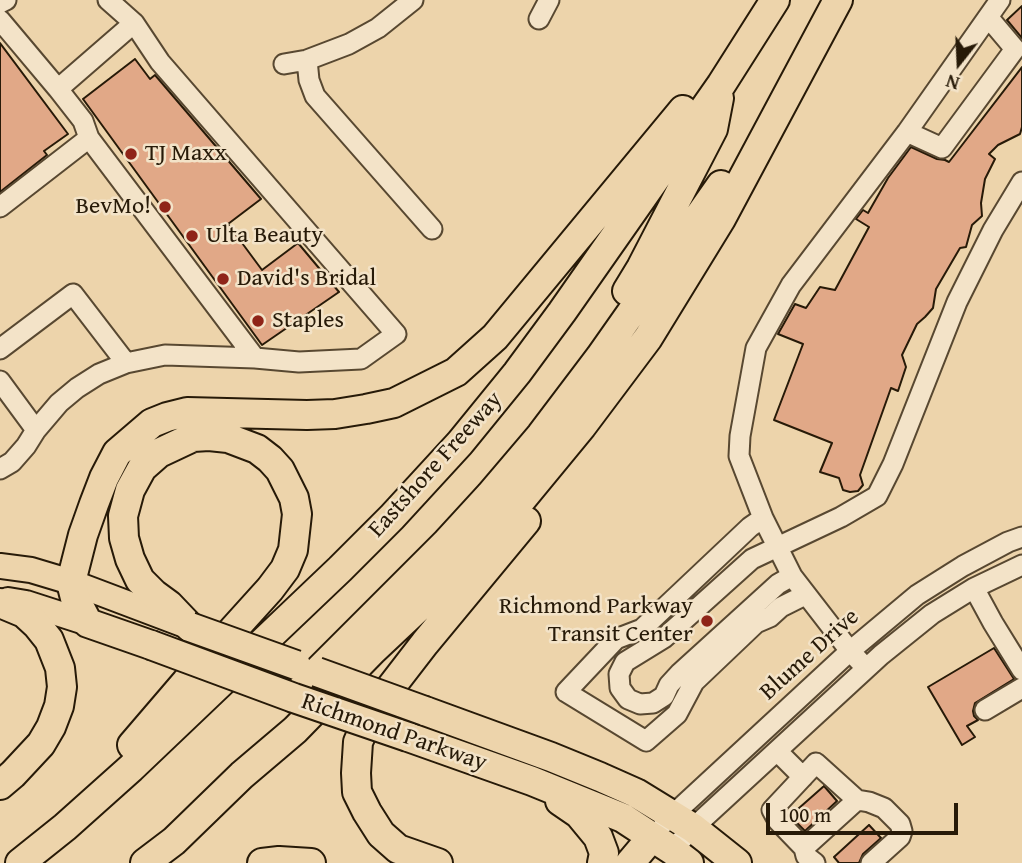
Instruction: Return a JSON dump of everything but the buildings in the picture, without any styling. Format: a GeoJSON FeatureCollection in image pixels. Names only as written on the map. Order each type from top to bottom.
{"type":"FeatureCollection","features":[{"type":"Feature","properties":{"kind":"highway","name":"Eastshore Freeway"},"geometry":{"type":"LineString","coordinates":[[20,863],[131,768],[340,569],[460,443],[554,322],[723,83],[775,0]]}},
{"type":"Feature","properties":{"kind":"highway"},"geometry":{"type":"LineString","coordinates":[[401,577],[446,543],[541,435],[600,357],[719,188],[836,0]]}},
{"type":"Feature","properties":{"kind":"highway"},"geometry":{"type":"LineString","coordinates":[[145,863],[174,841],[242,775],[295,730],[373,650],[439,588],[512,511],[582,426],[648,338],[721,219],[836,0]]}},
{"type":"Feature","properties":{"kind":"highway"},"geometry":{"type":"LineString","coordinates":[[284,694],[307,668],[401,577],[527,429],[587,352],[641,268],[713,130],[723,83]]}},
{"type":"Feature","properties":{"kind":"highway"},"geometry":{"type":"LineString","coordinates":[[88,623],[75,598],[71,582],[83,535],[104,478],[117,453],[143,430],[152,423],[187,412],[307,415],[366,410],[394,403],[456,372],[495,337],[685,108],[723,83]]}},
{"type":"Feature","properties":{"kind":"highway"},"geometry":{"type":"LineString","coordinates":[[438,863],[398,849],[381,834],[357,792],[358,742],[371,713],[425,643],[525,523],[582,426]]}},
{"type":"Feature","properties":{"kind":"highway"},"geometry":{"type":"LineString","coordinates":[[65,827],[186,682],[270,589],[285,569],[293,550],[297,514],[294,498],[280,470],[257,449],[228,438],[192,437],[159,453],[142,468],[130,490],[123,516],[124,538],[140,580],[190,627]]}},
{"type":"Feature","properties":{"kind":"highway"},"geometry":{"type":"LineString","coordinates":[[0,601],[24,613],[49,640],[60,668],[62,687],[55,717],[41,744],[0,785]]}},
{"type":"Feature","properties":{"kind":"highway","name":"Richmond Parkway"},"geometry":{"type":"LineString","coordinates":[[88,623],[532,781],[623,818],[669,853]]}},
{"type":"Feature","properties":{"kind":"highway","name":"Richmond Parkway"},"geometry":{"type":"LineString","coordinates":[[190,627],[600,777],[636,793],[683,821],[737,863]]}},
{"type":"Feature","properties":{"kind":"highway"},"geometry":{"type":"LineString","coordinates":[[532,781],[579,814],[598,836],[604,853],[602,863]]}},
{"type":"Feature","properties":{"kind":"highway"},"geometry":{"type":"LineString","coordinates":[[630,863],[669,853]]}},
{"type":"Feature","properties":{"kind":"highway"},"geometry":{"type":"LineString","coordinates":[[262,863],[311,863]]}},
{"type":"Feature","properties":{"kind":"main road"},"geometry":{"type":"LineString","coordinates":[[0,566],[31,570],[71,582],[190,627]]}},
{"type":"Feature","properties":{"kind":"main road"},"geometry":{"type":"LineString","coordinates":[[0,601],[26,603],[88,623]]}},
{"type":"Feature","properties":{"kind":"street"},"geometry":{"type":"LineString","coordinates":[[0,4],[6,0]]}},
{"type":"Feature","properties":{"kind":"street"},"geometry":{"type":"LineString","coordinates":[[0,469],[26,446],[59,402],[99,374],[126,363],[165,355],[299,362],[361,359],[396,334],[160,62],[134,23],[108,0]]}},
{"type":"Feature","properties":{"kind":"street"},"geometry":{"type":"LineString","coordinates":[[284,64],[307,60],[349,44],[378,28],[413,0]]}},
{"type":"Feature","properties":{"kind":"street"},"geometry":{"type":"LineString","coordinates":[[539,19],[549,0]]}},
{"type":"Feature","properties":{"kind":"street"},"geometry":{"type":"LineString","coordinates":[[866,668],[792,576],[776,548],[739,456],[740,436],[756,348],[791,285],[908,132],[1000,0]]}},
{"type":"Feature","properties":{"kind":"street"},"geometry":{"type":"LineString","coordinates":[[908,132],[942,148],[1015,49],[988,17]]}},
{"type":"Feature","properties":{"kind":"street"},"geometry":{"type":"LineString","coordinates":[[0,20],[83,121],[89,138],[255,358]]}},
{"type":"Feature","properties":{"kind":"street"},"geometry":{"type":"LineString","coordinates":[[58,89],[134,23]]}},
{"type":"Feature","properties":{"kind":"street"},"geometry":{"type":"LineString","coordinates":[[307,60],[309,80],[315,96],[432,229]]}},
{"type":"Feature","properties":{"kind":"street"},"geometry":{"type":"LineString","coordinates":[[0,207],[89,138]]}},
{"type":"Feature","properties":{"kind":"street"},"geometry":{"type":"LineString","coordinates":[[792,576],[778,584],[680,673],[669,685],[664,696],[653,704],[640,705],[628,699],[620,688],[619,674],[625,662],[664,638],[752,559],[841,517],[877,496],[893,464],[957,302],[993,230],[1022,182]]}},
{"type":"Feature","properties":{"kind":"street"},"geometry":{"type":"LineString","coordinates":[[0,349],[73,294],[126,363]]}},
{"type":"Feature","properties":{"kind":"street"},"geometry":{"type":"LineString","coordinates":[[0,381],[36,430]]}},
{"type":"Feature","properties":{"kind":"street"},"geometry":{"type":"LineString","coordinates":[[763,518],[750,527],[642,629],[616,639],[566,692],[646,741],[677,714],[694,682],[757,624],[781,607],[805,595]]}},
{"type":"Feature","properties":{"kind":"street","name":"Blume Drive"},"geometry":{"type":"LineString","coordinates":[[669,853],[683,821],[850,651],[917,595],[963,566],[1022,537]]}},
{"type":"Feature","properties":{"kind":"street","name":"Blume Drive"},"geometry":{"type":"LineString","coordinates":[[683,821],[777,751],[866,668],[932,614],[974,588],[1022,565]]}},
{"type":"Feature","properties":{"kind":"street"},"geometry":{"type":"LineString","coordinates":[[974,588],[1022,670]]}},
{"type":"Feature","properties":{"kind":"street"},"geometry":{"type":"LineString","coordinates":[[985,710],[1022,688]]}},
{"type":"Feature","properties":{"kind":"street"},"geometry":{"type":"LineString","coordinates":[[777,751],[803,777]]}},
{"type":"Feature","properties":{"kind":"street"},"geometry":{"type":"LineString","coordinates":[[857,800],[809,855],[778,821],[772,810],[816,763],[857,800],[884,808],[900,824],[900,837],[871,863]]}},
{"type":"Feature","properties":{"kind":"place","name":"TJ Maxx"},"geometry":{"type":"Point","coordinates":[131,154]}},
{"type":"Feature","properties":{"kind":"place","name":"BevMo!"},"geometry":{"type":"Point","coordinates":[165,207]}},
{"type":"Feature","properties":{"kind":"place","name":"Ulta Beauty"},"geometry":{"type":"Point","coordinates":[192,236]}},
{"type":"Feature","properties":{"kind":"place","name":"David's Bridal"},"geometry":{"type":"Point","coordinates":[223,279]}},
{"type":"Feature","properties":{"kind":"place","name":"Staples"},"geometry":{"type":"Point","coordinates":[258,321]}},
{"type":"Feature","properties":{"kind":"place","name":"Richmond Parkway Transit Center"},"geometry":{"type":"Point","coordinates":[707,621]}}]}
